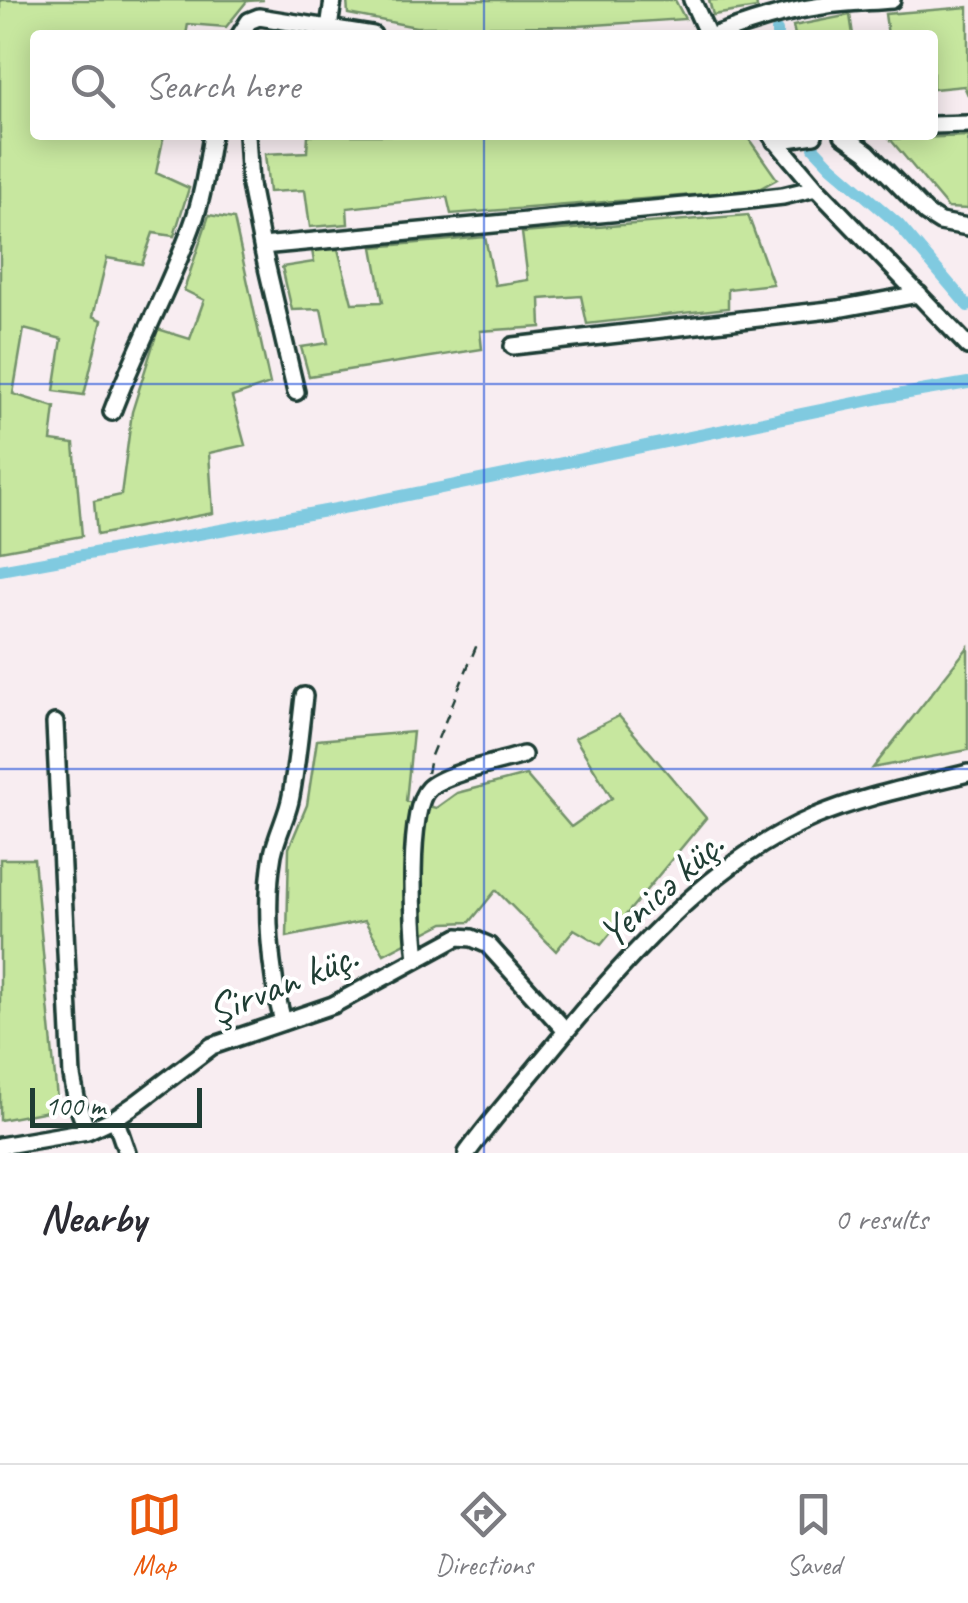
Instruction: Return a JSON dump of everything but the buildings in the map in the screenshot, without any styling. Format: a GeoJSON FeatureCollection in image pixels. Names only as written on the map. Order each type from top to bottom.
{"type":"FeatureCollection","features":[{"type":"Feature","properties":{"kind":"street"},"geometry":{"type":"LineString","coordinates":[[329,28],[333,0]]}},
{"type":"Feature","properties":{"kind":"street"},"geometry":{"type":"LineString","coordinates":[[692,0],[709,30]]}},
{"type":"Feature","properties":{"kind":"street"},"geometry":{"type":"LineString","coordinates":[[728,30],[800,10],[892,0]]}},
{"type":"Feature","properties":{"kind":"street"},"geometry":{"type":"LineString","coordinates":[[243,30],[249,21],[260,17],[342,30]]}},
{"type":"Feature","properties":{"kind":"street"},"geometry":{"type":"LineString","coordinates":[[270,30],[274,19]]}},
{"type":"Feature","properties":{"kind":"street"},"geometry":{"type":"LineString","coordinates":[[938,125],[968,124]]}},
{"type":"Feature","properties":{"kind":"street"},"geometry":{"type":"LineString","coordinates":[[112,412],[193,224],[211,140]]}},
{"type":"Feature","properties":{"kind":"street"},"geometry":{"type":"LineString","coordinates":[[248,140],[250,184],[296,392]]}},
{"type":"Feature","properties":{"kind":"street"},"geometry":{"type":"LineString","coordinates":[[775,140],[968,346]]}},
{"type":"Feature","properties":{"kind":"street"},"geometry":{"type":"LineString","coordinates":[[850,140],[868,152],[926,213],[952,226],[968,226]]}},
{"type":"Feature","properties":{"kind":"street"},"geometry":{"type":"LineString","coordinates":[[262,246],[748,200],[816,188]]}},
{"type":"Feature","properties":{"kind":"street"},"geometry":{"type":"LineString","coordinates":[[513,346],[838,309],[919,294]]}},
{"type":"Feature","properties":{"kind":"street"},"geometry":{"type":"LineString","coordinates":[[283,1022],[274,990],[270,886],[273,853],[291,800],[304,696]]}},
{"type":"Feature","properties":{"kind":"street"},"geometry":{"type":"LineString","coordinates":[[56,724],[72,1076],[86,1130]]}},
{"type":"Feature","properties":{"kind":"street"},"geometry":{"type":"LineString","coordinates":[[418,958],[413,927],[420,802],[427,790],[443,779],[523,755]]}},
{"type":"Feature","properties":{"kind":"street","name":"Yenicə küç."},"geometry":{"type":"LineString","coordinates":[[467,1153],[598,994],[674,914],[740,857],[813,818],[850,804],[968,773]]}},
{"type":"Feature","properties":{"kind":"street","name":"Şirvan küç."},"geometry":{"type":"LineString","coordinates":[[0,1146],[86,1130],[114,1118],[212,1046],[332,1004],[458,937],[488,945],[566,1031]]}},
{"type":"Feature","properties":{"kind":"street"},"geometry":{"type":"LineString","coordinates":[[114,1118],[127,1153]]}},
{"type":"Feature","properties":{"kind":"path"},"geometry":{"type":"LineString","coordinates":[[427,790],[430,758],[478,642]]}},
{"type":"Feature","properties":{"kind":"green space"},"geometry":{"type":"Polygon","coordinates":[[[0,0],[264,0],[247,1],[226,27],[188,24],[187,30],[30,30],[30,140],[163,140],[156,173],[189,188],[174,236],[153,233],[142,264],[107,258],[93,316],[102,320],[84,395],[54,391],[62,339],[24,329],[13,394],[55,407],[51,441],[74,444],[82,536],[0,551],[0,0]]]}},
{"type":"Feature","properties":{"kind":"green space"},"geometry":{"type":"Polygon","coordinates":[[[347,0],[675,0],[685,19],[579,26],[416,27],[348,14],[347,0]]]}},
{"type":"Feature","properties":{"kind":"green space"},"geometry":{"type":"Polygon","coordinates":[[[709,0],[756,0],[757,8],[713,15],[709,0]]]}},
{"type":"Feature","properties":{"kind":"green space"},"geometry":{"type":"Polygon","coordinates":[[[968,7],[968,95],[964,86],[938,89],[938,30],[887,30],[885,14],[968,7]]]}},
{"type":"Feature","properties":{"kind":"green space"},"geometry":{"type":"Polygon","coordinates":[[[850,15],[852,30],[794,30],[793,26],[850,15]]]}},
{"type":"Feature","properties":{"kind":"green space"},"geometry":{"type":"Polygon","coordinates":[[[968,136],[968,209],[948,208],[891,140],[968,136]]]}},
{"type":"Feature","properties":{"kind":"green space"},"geometry":{"type":"Polygon","coordinates":[[[308,140],[750,140],[777,179],[757,190],[451,214],[447,197],[347,208],[348,224],[310,227],[305,190],[269,192],[265,154],[307,152],[308,140]]]}},
{"type":"Feature","properties":{"kind":"green space"},"geometry":{"type":"Polygon","coordinates":[[[209,215],[234,219],[270,384],[232,397],[245,445],[209,453],[213,513],[97,535],[94,501],[121,495],[132,412],[158,329],[190,339],[204,300],[184,290],[209,215]]]}},
{"type":"Feature","properties":{"kind":"green space"},"geometry":{"type":"Polygon","coordinates":[[[748,215],[773,284],[728,289],[728,308],[587,324],[581,296],[540,299],[541,327],[480,331],[482,349],[309,376],[301,347],[328,343],[321,309],[292,310],[282,267],[314,262],[312,250],[338,249],[352,303],[383,302],[373,247],[485,237],[495,285],[528,280],[522,233],[748,215]]]}},
{"type":"Feature","properties":{"kind":"green space"},"geometry":{"type":"Polygon","coordinates":[[[968,647],[968,750],[873,768],[968,647]]]}},
{"type":"Feature","properties":{"kind":"green space"},"geometry":{"type":"Polygon","coordinates":[[[619,716],[706,818],[601,945],[574,929],[556,951],[496,890],[470,922],[444,923],[384,954],[365,921],[287,937],[289,848],[307,805],[317,740],[413,732],[406,801],[436,808],[457,793],[526,775],[571,827],[612,798],[575,738],[619,716]]]}},
{"type":"Feature","properties":{"kind":"green space"},"geometry":{"type":"Polygon","coordinates":[[[0,859],[34,859],[58,1109],[0,1120],[0,859]]]}},
{"type":"Feature","properties":{"kind":"waterway"},"geometry":{"type":"LineString","coordinates":[[814,148],[898,224],[968,306]]}},
{"type":"Feature","properties":{"kind":"waterway"},"geometry":{"type":"LineString","coordinates":[[0,570],[353,506],[968,383]]}}]}
